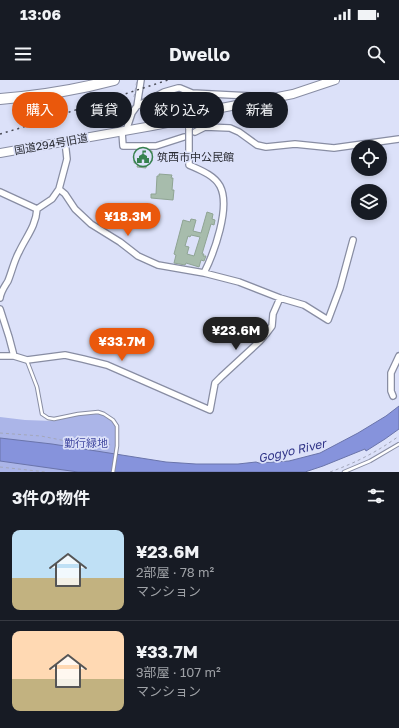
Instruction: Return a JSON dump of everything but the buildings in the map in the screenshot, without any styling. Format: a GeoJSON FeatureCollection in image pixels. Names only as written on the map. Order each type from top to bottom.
{"type":"FeatureCollection","features":[{"type":"Feature","properties":{"kind":"highway"},"geometry":{"type":"LineString","coordinates":[[0,93],[33,89],[82,80]]}},
{"type":"Feature","properties":{"kind":"highway"},"geometry":{"type":"LineString","coordinates":[[0,99],[77,88],[114,80]]}},
{"type":"Feature","properties":{"kind":"street"},"geometry":{"type":"LineString","coordinates":[[141,80],[137,106],[132,113],[124,132],[124,146],[156,146],[184,137]]}},
{"type":"Feature","properties":{"kind":"street","name":"国道294号旧道"},"geometry":{"type":"LineString","coordinates":[[288,95],[336,80]]}},
{"type":"Feature","properties":{"kind":"street"},"geometry":{"type":"LineString","coordinates":[[137,106],[158,95],[178,88],[192,93],[232,95]]}},
{"type":"Feature","properties":{"kind":"street"},"geometry":{"type":"LineString","coordinates":[[204,273],[217,241],[224,198],[220,186],[212,177],[189,165],[192,130],[205,127],[230,128],[239,132],[257,145],[266,148],[295,144],[334,148],[399,139]]}},
{"type":"Feature","properties":{"kind":"street","name":"国道294号旧道"},"geometry":{"type":"LineString","coordinates":[[0,153],[141,128]]}},
{"type":"Feature","properties":{"kind":"street"},"geometry":{"type":"LineString","coordinates":[[0,298],[19,251],[34,223],[37,209],[52,199],[59,189],[67,159],[66,141]]}},
{"type":"Feature","properties":{"kind":"street"},"geometry":{"type":"LineString","coordinates":[[59,189],[65,194],[75,209],[91,224],[120,242],[138,256],[158,265],[185,269],[239,282],[280,298],[304,305],[328,320],[340,288],[353,240]]}},
{"type":"Feature","properties":{"kind":"street"},"geometry":{"type":"LineString","coordinates":[[0,192],[37,209]]}},
{"type":"Feature","properties":{"kind":"street"},"geometry":{"type":"LineString","coordinates":[[0,356],[14,356],[27,360],[65,355],[107,365],[210,410],[215,383],[266,334],[272,326],[273,314],[280,298]]}},
{"type":"Feature","properties":{"kind":"street"},"geometry":{"type":"LineString","coordinates":[[0,309],[14,356]]}},
{"type":"Feature","properties":{"kind":"street"},"geometry":{"type":"LineString","coordinates":[[393,396],[391,391],[391,373],[399,356]]}},
{"type":"Feature","properties":{"kind":"lane"},"geometry":{"type":"LineString","coordinates":[[27,360],[37,387],[42,414],[48,418],[54,419],[90,412],[98,412],[113,420],[117,426],[117,446],[113,472]]}},
{"type":"Feature","properties":{"kind":"lane"},"geometry":{"type":"LineString","coordinates":[[344,472],[370,461],[399,444]]}},
{"type":"Feature","properties":{"kind":"path"},"geometry":{"type":"LineString","coordinates":[[134,96],[137,80]]}},
{"type":"Feature","properties":{"kind":"path"},"geometry":{"type":"LineString","coordinates":[[0,433],[41,436],[76,443],[117,446]]}},
{"type":"Feature","properties":{"kind":"path"},"geometry":{"type":"LineString","coordinates":[[330,472],[364,458],[399,436]]}},
{"type":"Feature","properties":{"kind":"path"},"geometry":{"type":"LineString","coordinates":[[0,467],[46,472]]}},
{"type":"Feature","properties":{"kind":"green space","name":"勤行緑地"},"geometry":{"type":"Polygon","coordinates":[[[96,413],[110,418],[115,425],[116,438],[111,472],[0,472],[0,417],[53,421],[96,413]]]}},
{"type":"Feature","properties":{"kind":"shaded area"},"geometry":{"type":"Polygon","coordinates":[[[399,406],[399,429],[385,439],[366,451],[365,449],[305,472],[78,472],[0,461],[0,438],[52,444],[166,462],[238,464],[289,461],[320,453],[358,433],[386,416],[399,406]]]}},
{"type":"Feature","properties":{"kind":"railway"},"geometry":{"type":"LineString","coordinates":[[0,134],[168,80]]}},
{"type":"Feature","properties":{"kind":"place","name":"筑西市中公民館"},"geometry":{"type":"Point","coordinates":[143,157]}},
{"type":"Feature","properties":{"kind":"water label","name":"Gogyo River"},"geometry":{"type":"Point","coordinates":[292,451]}}]}
